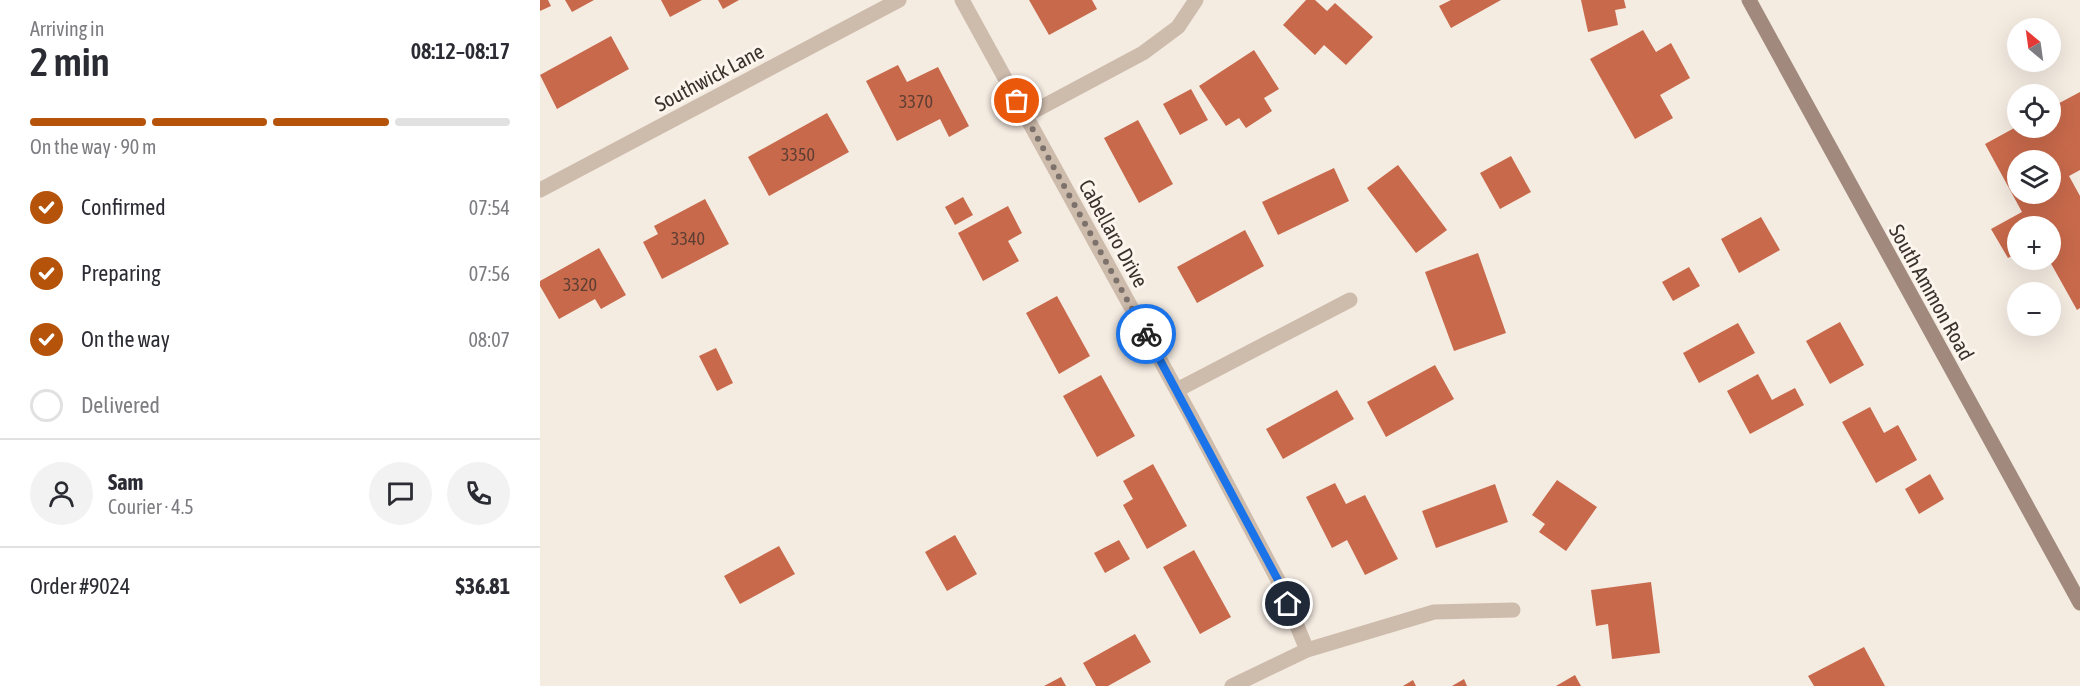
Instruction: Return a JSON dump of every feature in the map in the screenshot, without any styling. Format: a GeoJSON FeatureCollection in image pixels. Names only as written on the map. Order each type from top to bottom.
{"type":"FeatureCollection","features":[{"type":"Feature","properties":{"kind":"main road","name":"South Ammon Road"},"geometry":{"type":"LineString","coordinates":[[1749,0],[2080,603]]}},
{"type":"Feature","properties":{"kind":"street","name":"Southwick Lane"},"geometry":{"type":"LineString","coordinates":[[540,190],[898,0]]}},
{"type":"Feature","properties":{"kind":"street","name":"Cabellaro Drive"},"geometry":{"type":"LineString","coordinates":[[962,0],[1177,390],[1279,582],[1306,650]]}},
{"type":"Feature","properties":{"kind":"street"},"geometry":{"type":"LineString","coordinates":[[1025,116],[1143,52],[1178,27],[1196,0]]}},
{"type":"Feature","properties":{"kind":"street"},"geometry":{"type":"LineString","coordinates":[[1177,390],[1350,300]]}},
{"type":"Feature","properties":{"kind":"street"},"geometry":{"type":"LineString","coordinates":[[1232,686],[1306,650],[1434,612],[1513,610]]}},
{"type":"Feature","properties":{"kind":"building"},"geometry":{"type":"Polygon","coordinates":[[[540,0],[548,0],[551,6],[540,11],[540,0]]]}},
{"type":"Feature","properties":{"kind":"building"},"geometry":{"type":"Polygon","coordinates":[[[565,0],[594,0],[572,12],[565,0]]]}},
{"type":"Feature","properties":{"kind":"building"},"geometry":{"type":"Polygon","coordinates":[[[661,0],[702,0],[670,17],[661,0]]]}},
{"type":"Feature","properties":{"kind":"building"},"geometry":{"type":"Polygon","coordinates":[[[718,0],[739,0],[723,9],[718,0]]]}},
{"type":"Feature","properties":{"kind":"building"},"geometry":{"type":"Polygon","coordinates":[[[1029,0],[1092,0],[1097,9],[1049,35],[1029,0]]]}},
{"type":"Feature","properties":{"kind":"building"},"geometry":{"type":"Polygon","coordinates":[[[1306,0],[1315,0],[1327,11],[1335,3],[1373,37],[1346,65],[1324,45],[1315,55],[1283,25],[1306,0]]]}},
{"type":"Feature","properties":{"kind":"building"},"geometry":{"type":"Polygon","coordinates":[[[1451,0],[1501,0],[1451,28],[1439,6],[1451,0]]]}},
{"type":"Feature","properties":{"kind":"building"},"geometry":{"type":"Polygon","coordinates":[[[1581,0],[1624,0],[1626,8],[1615,10],[1618,25],[1588,32],[1581,0]]]}},
{"type":"Feature","properties":{"kind":"building"},"geometry":{"type":"Polygon","coordinates":[[[1643,30],[1656,52],[1671,43],[1690,78],[1660,95],[1673,118],[1635,139],[1590,59],[1643,30]]]}},
{"type":"Feature","properties":{"kind":"building"},"geometry":{"type":"Polygon","coordinates":[[[611,36],[629,69],[557,109],[540,75],[611,36]]]}},
{"type":"Feature","properties":{"kind":"building"},"geometry":{"type":"Polygon","coordinates":[[[1254,50],[1279,89],[1264,98],[1272,111],[1246,128],[1239,118],[1226,126],[1199,86],[1254,50]]]}},
{"type":"Feature","properties":{"kind":"building"},"geometry":{"type":"Polygon","coordinates":[[[898,65],[907,82],[938,67],[969,126],[949,137],[940,119],[897,141],[866,81],[898,65]]]}},
{"type":"Feature","properties":{"kind":"building"},"geometry":{"type":"Polygon","coordinates":[[[1191,89],[1208,120],[1180,135],[1163,104],[1191,89]]]}},
{"type":"Feature","properties":{"kind":"building"},"geometry":{"type":"Polygon","coordinates":[[[2080,92],[2080,170],[2069,176],[2080,196],[2080,308],[2077,310],[2055,270],[2061,270],[2061,216],[2015,216],[2022,212],[2018,204],[2061,204],[2061,150],[2007,150],[2007,184],[1985,144],[2007,132],[2007,138],[2061,138],[2061,102],[2080,92]]]}},
{"type":"Feature","properties":{"kind":"building"},"geometry":{"type":"Polygon","coordinates":[[[827,113],[849,152],[769,196],[748,157],[827,113]]]}},
{"type":"Feature","properties":{"kind":"building"},"geometry":{"type":"Polygon","coordinates":[[[1138,120],[1173,184],[1139,203],[1104,138],[1138,120]]]}},
{"type":"Feature","properties":{"kind":"building"},"geometry":{"type":"Polygon","coordinates":[[[1511,156],[1531,192],[1500,209],[1480,173],[1511,156]]]}},
{"type":"Feature","properties":{"kind":"building"},"geometry":{"type":"Polygon","coordinates":[[[1398,165],[1447,230],[1416,253],[1367,188],[1398,165]]]}},
{"type":"Feature","properties":{"kind":"building"},"geometry":{"type":"Polygon","coordinates":[[[1334,168],[1349,201],[1278,235],[1262,202],[1334,168]]]}},
{"type":"Feature","properties":{"kind":"building"},"geometry":{"type":"Polygon","coordinates":[[[963,197],[973,215],[955,225],[945,207],[963,197]]]}},
{"type":"Feature","properties":{"kind":"building"},"geometry":{"type":"Polygon","coordinates":[[[705,199],[729,244],[662,279],[643,242],[658,234],[654,226],[705,199]]]}},
{"type":"Feature","properties":{"kind":"building"},"geometry":{"type":"Polygon","coordinates":[[[1008,206],[1022,233],[1008,241],[1019,261],[983,281],[958,233],[1008,206]]]}},
{"type":"Feature","properties":{"kind":"building"},"geometry":{"type":"Polygon","coordinates":[[[1761,217],[1780,250],[1739,273],[1721,239],[1761,217]]]}},
{"type":"Feature","properties":{"kind":"building"},"geometry":{"type":"Polygon","coordinates":[[[2007,220],[2007,256],[1991,229],[2007,220]]]}},
{"type":"Feature","properties":{"kind":"building"},"geometry":{"type":"Polygon","coordinates":[[[1245,230],[1264,266],[1197,303],[1177,267],[1245,230]]]}},
{"type":"Feature","properties":{"kind":"building"},"geometry":{"type":"Polygon","coordinates":[[[599,248],[626,295],[601,309],[595,299],[559,319],[540,286],[540,281],[599,248]]]}},
{"type":"Feature","properties":{"kind":"building"},"geometry":{"type":"Polygon","coordinates":[[[1478,253],[1506,333],[1454,351],[1425,272],[1478,253]]]}},
{"type":"Feature","properties":{"kind":"building"},"geometry":{"type":"Polygon","coordinates":[[[1689,267],[1700,286],[1673,301],[1662,282],[1689,267]]]}},
{"type":"Feature","properties":{"kind":"building"},"geometry":{"type":"Polygon","coordinates":[[[1057,296],[1090,356],[1059,374],[1026,313],[1057,296]]]}},
{"type":"Feature","properties":{"kind":"building"},"geometry":{"type":"Polygon","coordinates":[[[1840,322],[1864,365],[1830,384],[1806,341],[1840,322]]]}},
{"type":"Feature","properties":{"kind":"building"},"geometry":{"type":"Polygon","coordinates":[[[1738,323],[1755,353],[1699,383],[1683,353],[1738,323]]]}},
{"type":"Feature","properties":{"kind":"building"},"geometry":{"type":"Polygon","coordinates":[[[716,348],[733,383],[717,391],[699,356],[716,348]]]}},
{"type":"Feature","properties":{"kind":"building"},"geometry":{"type":"Polygon","coordinates":[[[1435,365],[1454,399],[1386,437],[1367,402],[1435,365]]]}},
{"type":"Feature","properties":{"kind":"building"},"geometry":{"type":"Polygon","coordinates":[[[1758,374],[1772,400],[1795,388],[1804,405],[1750,434],[1727,391],[1758,374]]]}},
{"type":"Feature","properties":{"kind":"building"},"geometry":{"type":"Polygon","coordinates":[[[1101,375],[1135,436],[1097,457],[1063,396],[1101,375]]]}},
{"type":"Feature","properties":{"kind":"building"},"geometry":{"type":"Polygon","coordinates":[[[1337,390],[1354,419],[1283,459],[1266,429],[1337,390]]]}},
{"type":"Feature","properties":{"kind":"building"},"geometry":{"type":"Polygon","coordinates":[[[1870,407],[1884,433],[1898,425],[1917,460],[1876,483],[1842,422],[1870,407]]]}},
{"type":"Feature","properties":{"kind":"building"},"geometry":{"type":"Polygon","coordinates":[[[1153,464],[1187,526],[1147,549],[1123,505],[1133,499],[1123,481],[1153,464]]]}},
{"type":"Feature","properties":{"kind":"building"},"geometry":{"type":"Polygon","coordinates":[[[1930,474],[1944,499],[1919,514],[1905,489],[1930,474]]]}},
{"type":"Feature","properties":{"kind":"building"},"geometry":{"type":"Polygon","coordinates":[[[1557,480],[1597,507],[1566,551],[1539,532],[1545,524],[1532,515],[1557,480]]]}},
{"type":"Feature","properties":{"kind":"building"},"geometry":{"type":"Polygon","coordinates":[[[1335,483],[1346,504],[1365,495],[1398,559],[1365,575],[1347,540],[1332,548],[1306,497],[1335,483]]]}},
{"type":"Feature","properties":{"kind":"building"},"geometry":{"type":"Polygon","coordinates":[[[1495,484],[1508,522],[1436,548],[1422,511],[1495,484]]]}},
{"type":"Feature","properties":{"kind":"building"},"geometry":{"type":"Polygon","coordinates":[[[955,535],[977,574],[947,591],[925,552],[955,535]]]}},
{"type":"Feature","properties":{"kind":"building"},"geometry":{"type":"Polygon","coordinates":[[[1119,540],[1130,559],[1105,573],[1094,553],[1119,540]]]}},
{"type":"Feature","properties":{"kind":"building"},"geometry":{"type":"Polygon","coordinates":[[[779,546],[795,574],[740,604],[724,576],[779,546]]]}},
{"type":"Feature","properties":{"kind":"building"},"geometry":{"type":"Polygon","coordinates":[[[1194,550],[1231,617],[1200,634],[1163,567],[1194,550]]]}},
{"type":"Feature","properties":{"kind":"building"},"geometry":{"type":"Polygon","coordinates":[[[1651,582],[1660,653],[1612,659],[1608,624],[1596,626],[1591,590],[1651,582]]]}},
{"type":"Feature","properties":{"kind":"building"},"geometry":{"type":"Polygon","coordinates":[[[1135,634],[1151,662],[1108,686],[1096,686],[1083,663],[1135,634]]]}},
{"type":"Feature","properties":{"kind":"building"},"geometry":{"type":"Polygon","coordinates":[[[1864,647],[1885,686],[1814,686],[1808,676],[1864,647]]]}},
{"type":"Feature","properties":{"kind":"building"},"geometry":{"type":"Polygon","coordinates":[[[1575,675],[1581,686],[1556,686],[1575,675]]]}},
{"type":"Feature","properties":{"kind":"building"},"geometry":{"type":"Polygon","coordinates":[[[1061,677],[1066,686],[1044,686],[1061,677]]]}},
{"type":"Feature","properties":{"kind":"building"},"geometry":{"type":"Polygon","coordinates":[[[1464,679],[1467,686],[1452,686],[1464,679]]]}},
{"type":"Feature","properties":{"kind":"building"},"geometry":{"type":"Polygon","coordinates":[[[1413,680],[1416,686],[1403,686],[1413,680]]]}},
{"type":"Feature","properties":{"kind":"way so far"},"geometry":{"type":"LineString","coordinates":[[1017,101],[1146,334]]}},
{"type":"Feature","properties":{"kind":"route"},"geometry":{"type":"LineString","coordinates":[[1146,334],[1279,582],[1288,604]]}}]}
